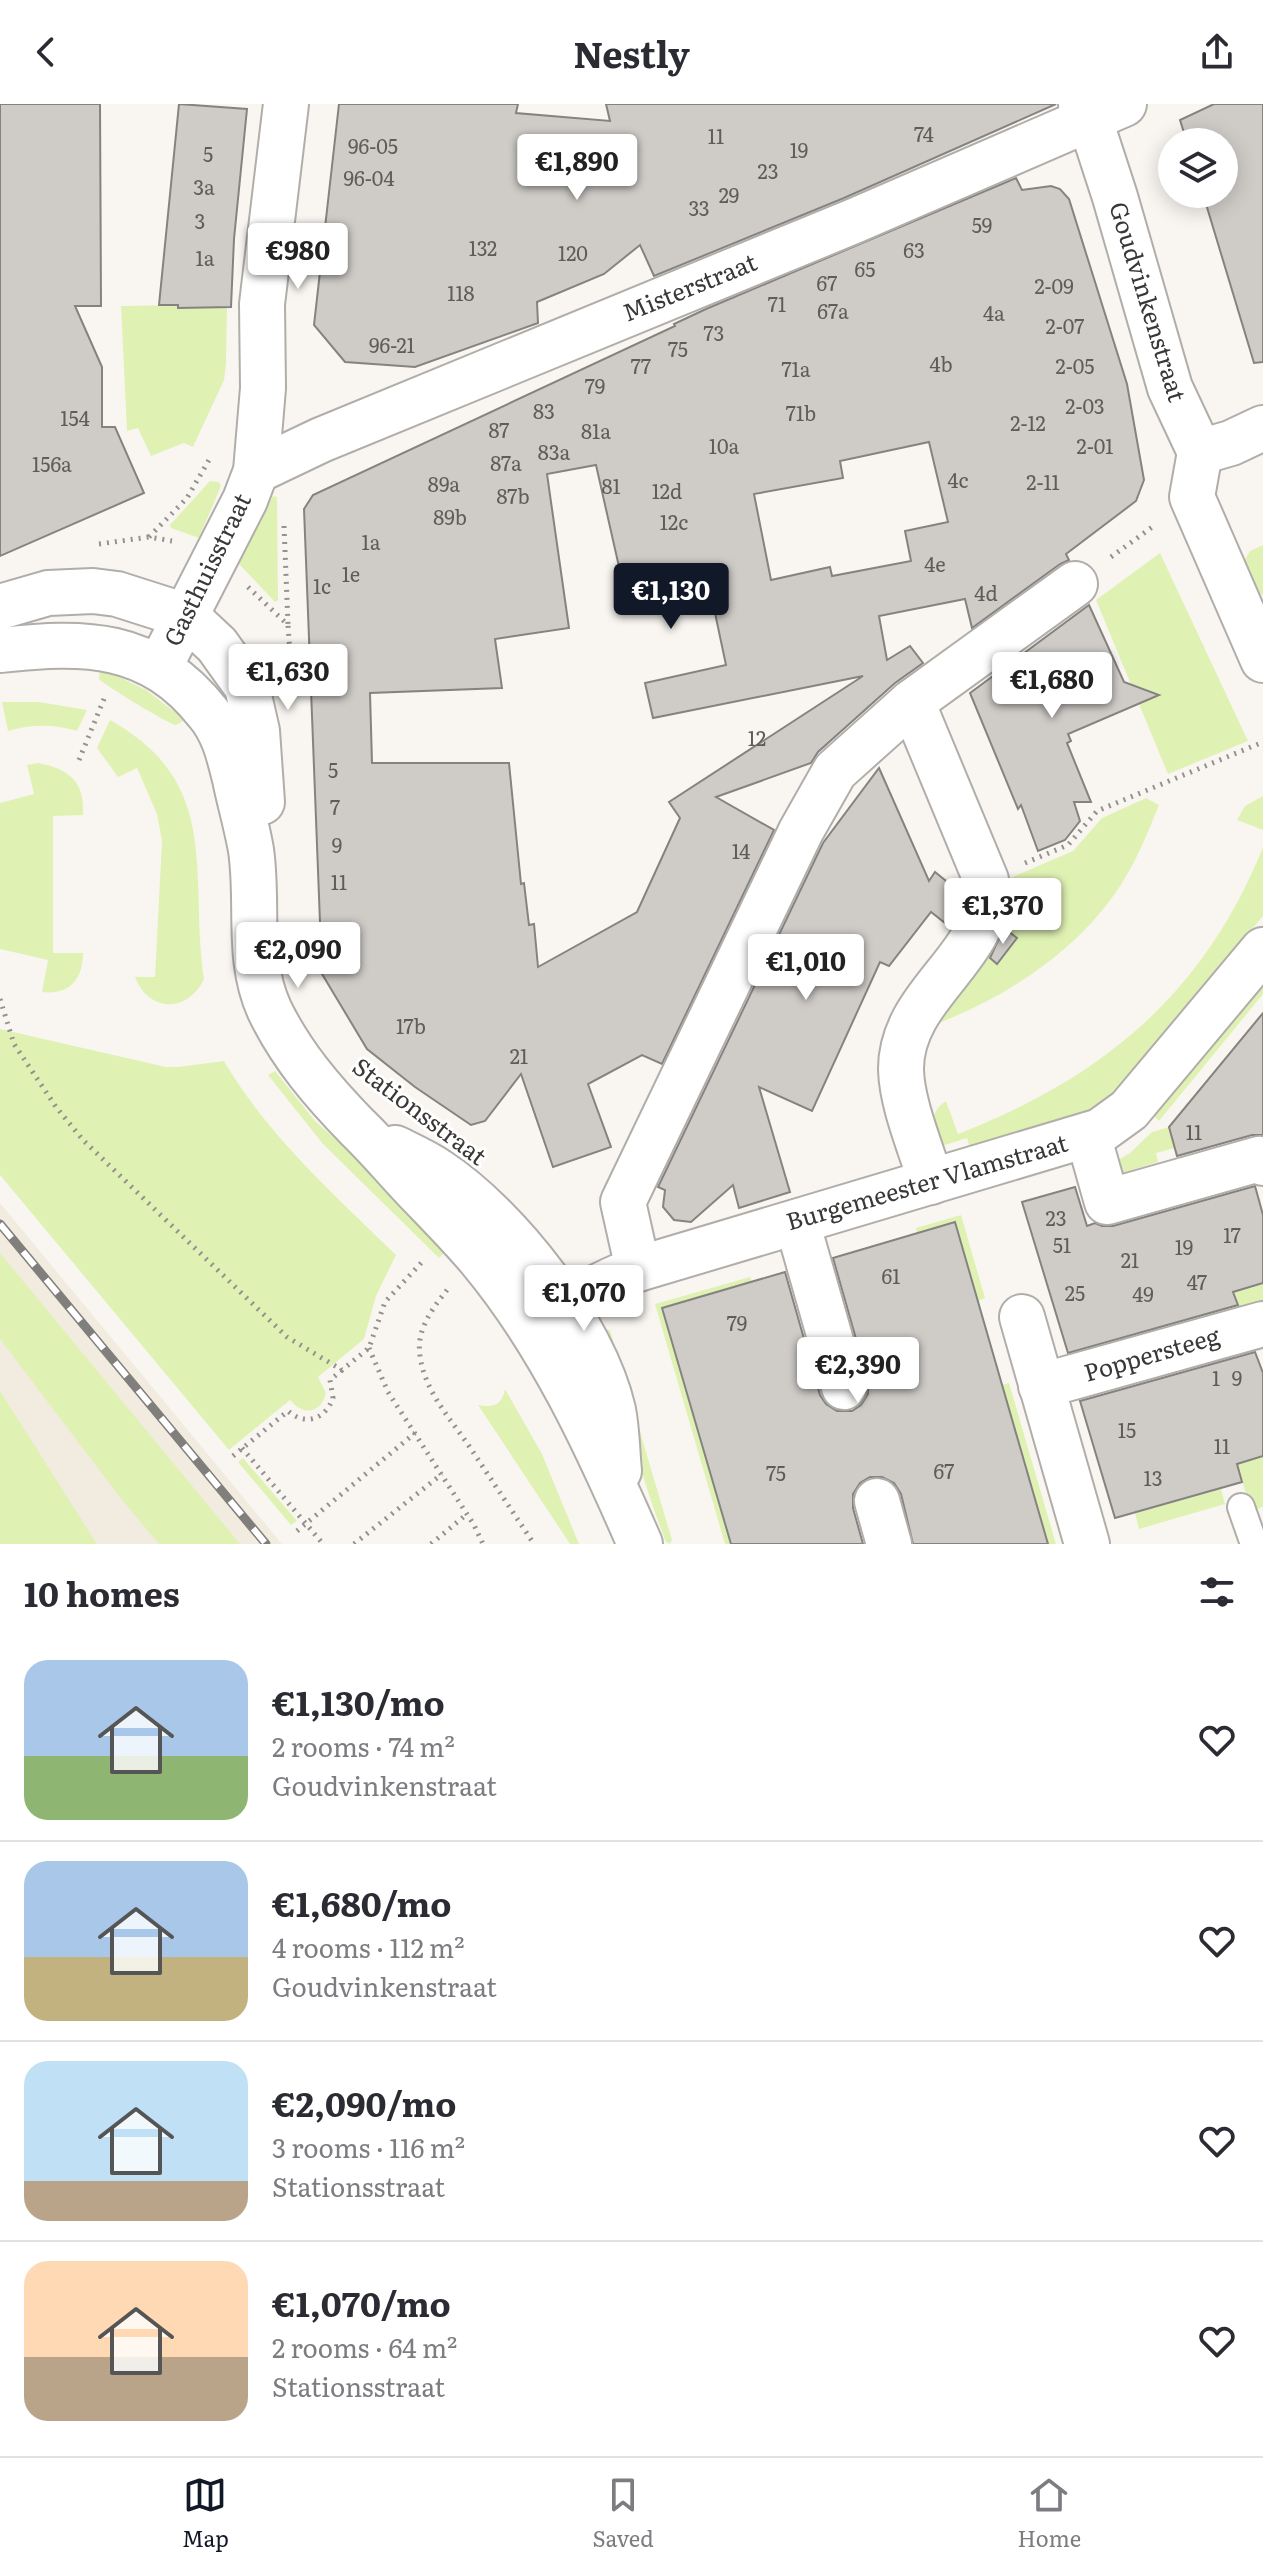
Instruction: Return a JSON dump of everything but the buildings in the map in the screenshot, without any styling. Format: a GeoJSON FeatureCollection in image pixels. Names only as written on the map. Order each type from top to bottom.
{"type":"FeatureCollection","features":[{"type":"Feature","properties":{"kind":"street","name":"Gasthuisstraat"},"geometry":{"type":"LineString","coordinates":[[159,668],[256,471],[263,388],[262,304],[286,104]]}},
{"type":"Feature","properties":{"kind":"street","name":"Misterstraat"},"geometry":{"type":"LineString","coordinates":[[256,471],[321,440],[839,227],[1098,109]]}},
{"type":"Feature","properties":{"kind":"street","name":"Goudvinkenstraat"},"geometry":{"type":"LineString","coordinates":[[1098,109],[1170,388],[1200,452]]}},
{"type":"Feature","properties":{"kind":"street"},"geometry":{"type":"LineString","coordinates":[[1263,428],[1231,443],[1200,452],[1192,497],[1263,660]]}},
{"type":"Feature","properties":{"kind":"street"},"geometry":{"type":"LineString","coordinates":[[638,1269],[623,1202],[801,831],[835,771],[912,702],[1075,584]]}},
{"type":"Feature","properties":{"kind":"street"},"geometry":{"type":"LineString","coordinates":[[0,607],[48,593],[93,591],[117,594],[186,616]]}},
{"type":"Feature","properties":{"kind":"street","name":"Stationsstraat"},"geometry":{"type":"LineString","coordinates":[[186,616],[217,645],[247,687],[257,731],[262,800],[251,852]]}},
{"type":"Feature","properties":{"kind":"street"},"geometry":{"type":"LineString","coordinates":[[0,650],[58,644],[101,647],[159,668]]}},
{"type":"Feature","properties":{"kind":"street","name":"Stationsstraat"},"geometry":{"type":"LineString","coordinates":[[159,668],[183,686],[210,714],[224,737],[251,852],[257,971],[263,995],[283,1035],[332,1104],[358,1127],[512,1298],[549,1317]]}},
{"type":"Feature","properties":{"kind":"street"},"geometry":{"type":"LineString","coordinates":[[912,702],[986,880],[988,896],[979,931],[923,1002],[905,1037],[901,1071],[905,1095],[931,1182]]}},
{"type":"Feature","properties":{"kind":"street","name":"Burgemeester Vlamstraat"},"geometry":{"type":"LineString","coordinates":[[549,1317],[600,1283],[638,1269],[1100,1131],[1129,1110],[1263,950]]}},
{"type":"Feature","properties":{"kind":"street","name":"Stationsstraat"},"geometry":{"type":"LineString","coordinates":[[358,1127],[438,1171],[471,1197],[527,1255],[585,1425],[640,1544]]}},
{"type":"Feature","properties":{"kind":"street"},"geometry":{"type":"LineString","coordinates":[[1088,1135],[1107,1202],[1259,1159],[1263,1163]]}},
{"type":"Feature","properties":{"kind":"street"},"geometry":{"type":"LineString","coordinates":[[797,1222],[844,1387]]}},
{"type":"Feature","properties":{"kind":"street"},"geometry":{"type":"LineString","coordinates":[[1022,1317],[1087,1544]]}},
{"type":"Feature","properties":{"kind":"street","name":"Poppersteeg"},"geometry":{"type":"LineString","coordinates":[[1041,1386],[1263,1324]]}},
{"type":"Feature","properties":{"kind":"street"},"geometry":{"type":"LineString","coordinates":[[877,1501],[889,1544]]}},
{"type":"Feature","properties":{"kind":"lane"},"geometry":{"type":"LineString","coordinates":[[1241,1507],[1254,1544]]}},
{"type":"Feature","properties":{"kind":"path","name":"Gasthuisstraat"},"geometry":{"type":"LineString","coordinates":[[149,537],[187,498],[207,463]]}},
{"type":"Feature","properties":{"kind":"path","name":"Gasthuisstraat"},"geometry":{"type":"LineString","coordinates":[[256,471],[283,493],[288,625]]}},
{"type":"Feature","properties":{"kind":"path"},"geometry":{"type":"LineString","coordinates":[[1075,584],[1192,497]]}},
{"type":"Feature","properties":{"kind":"path"},"geometry":{"type":"LineString","coordinates":[[214,560],[240,578],[288,625],[291,683]]}},
{"type":"Feature","properties":{"kind":"path"},"geometry":{"type":"LineString","coordinates":[[79,760],[107,693]]}},
{"type":"Feature","properties":{"kind":"path"},"geometry":{"type":"LineString","coordinates":[[986,880],[1068,845],[1097,811],[1263,742]]}},
{"type":"Feature","properties":{"kind":"path"},"geometry":{"type":"LineString","coordinates":[[0,999],[14,1044],[56,1107],[83,1140],[287,1337],[342,1370]]}},
{"type":"Feature","properties":{"kind":"path"},"geometry":{"type":"LineString","coordinates":[[233,1456],[288,1411],[301,1420],[318,1418],[326,1413],[333,1398],[330,1380],[369,1348],[385,1302],[427,1256]]}},
{"type":"Feature","properties":{"kind":"path"},"geometry":{"type":"LineString","coordinates":[[479,1258],[427,1315],[420,1355],[427,1383],[442,1411],[467,1442],[534,1544]]}},
{"type":"Feature","properties":{"kind":"path"},"geometry":{"type":"LineString","coordinates":[[369,1348],[388,1392],[483,1544]]}},
{"type":"Feature","properties":{"kind":"path"},"geometry":{"type":"LineString","coordinates":[[297,1531],[415,1433]]}},
{"type":"Feature","properties":{"kind":"path"},"geometry":{"type":"LineString","coordinates":[[242,1448],[323,1544]]}},
{"type":"Feature","properties":{"kind":"path"},"geometry":{"type":"LineString","coordinates":[[354,1544],[442,1474]]}},
{"type":"Feature","properties":{"kind":"path"},"geometry":{"type":"LineString","coordinates":[[431,1544],[467,1514]]}},
{"type":"Feature","properties":{"kind":"shaded area"},"geometry":{"type":"Polygon","coordinates":[[[0,1203],[282,1544],[57,1544],[0,1455],[0,1203]]]}},
{"type":"Feature","properties":{"kind":"green space"},"geometry":{"type":"Polygon","coordinates":[[[178,305],[178,308],[227,307],[224,380],[193,447],[184,443],[151,456],[138,428],[127,431],[121,306],[178,305]]]}},
{"type":"Feature","properties":{"kind":"green space"},"geometry":{"type":"Polygon","coordinates":[[[210,481],[219,482],[221,486],[199,538],[171,528],[170,525],[210,481]]]}},
{"type":"Feature","properties":{"kind":"green space"},"geometry":{"type":"Polygon","coordinates":[[[273,496],[277,497],[278,600],[275,602],[239,564],[273,496]]]}},
{"type":"Feature","properties":{"kind":"green space"},"geometry":{"type":"Polygon","coordinates":[[[1263,545],[1263,594],[1256,597],[1242,565],[1250,551],[1263,545]]]}},
{"type":"Feature","properties":{"kind":"green space"},"geometry":{"type":"Polygon","coordinates":[[[1160,553],[1248,741],[1168,774],[1096,600],[1160,553]]]}},
{"type":"Feature","properties":{"kind":"green space"},"geometry":{"type":"Polygon","coordinates":[[[100,668],[146,690],[185,720],[176,725],[137,704],[99,679],[100,668]]]}},
{"type":"Feature","properties":{"kind":"green space"},"geometry":{"type":"Polygon","coordinates":[[[2,702],[39,702],[87,710],[77,731],[42,726],[8,731],[2,702]]]}},
{"type":"Feature","properties":{"kind":"green space"},"geometry":{"type":"Polygon","coordinates":[[[110,720],[146,745],[170,772],[185,802],[194,833],[204,979],[197,990],[179,1003],[159,1002],[149,997],[135,977],[155,977],[162,841],[157,814],[137,768],[118,777],[97,748],[110,720]]]}},
{"type":"Feature","properties":{"kind":"green space"},"geometry":{"type":"Polygon","coordinates":[[[38,763],[67,773],[78,786],[83,804],[83,815],[53,816],[53,953],[83,953],[80,971],[73,984],[52,992],[42,992],[48,960],[0,949],[0,803],[34,794],[27,765],[38,763]]]}},
{"type":"Feature","properties":{"kind":"green space"},"geometry":{"type":"Polygon","coordinates":[[[1263,796],[1263,830],[1237,820],[1245,806],[1263,796]]]}},
{"type":"Feature","properties":{"kind":"green space"},"geometry":{"type":"Polygon","coordinates":[[[1146,798],[1159,805],[1144,842],[1125,878],[1089,926],[1067,947],[1017,984],[936,1024],[1007,895],[1008,879],[1073,851],[1102,818],[1146,798]]]}},
{"type":"Feature","properties":{"kind":"green space"},"geometry":{"type":"Polygon","coordinates":[[[1263,847],[1263,916],[1114,1093],[1087,1114],[970,1149],[967,1138],[939,1147],[934,1116],[946,1101],[958,1134],[1010,1112],[1058,1086],[1142,1025],[1179,988],[1211,946],[1239,899],[1263,847]]]}},
{"type":"Feature","properties":{"kind":"green space"},"geometry":{"type":"Polygon","coordinates":[[[1263,980],[1263,994],[1159,1121],[1152,1114],[1263,980]]]}},
{"type":"Feature","properties":{"kind":"green space"},"geometry":{"type":"Polygon","coordinates":[[[0,1029],[166,1067],[224,1061],[281,1139],[396,1255],[376,1296],[364,1339],[318,1377],[326,1393],[316,1409],[300,1409],[290,1400],[229,1450],[0,1175],[0,1029]]]}},
{"type":"Feature","properties":{"kind":"green space"},"geometry":{"type":"Polygon","coordinates":[[[275,1071],[315,1121],[411,1206],[450,1247],[439,1258],[323,1144],[268,1075],[275,1071]]]}},
{"type":"Feature","properties":{"kind":"green space"},"geometry":{"type":"Polygon","coordinates":[[[1169,1127],[1175,1148],[1156,1153],[1158,1162],[1109,1177],[1106,1167],[1130,1153],[1152,1132],[1169,1127]]]}},
{"type":"Feature","properties":{"kind":"green space"},"geometry":{"type":"Polygon","coordinates":[[[961,1215],[985,1298],[978,1301],[955,1222],[917,1233],[916,1228],[961,1215]]]}},
{"type":"Feature","properties":{"kind":"green space"},"geometry":{"type":"Polygon","coordinates":[[[0,1253],[240,1544],[159,1544],[122,1500],[0,1339],[0,1253]]]}},
{"type":"Feature","properties":{"kind":"green space"},"geometry":{"type":"Polygon","coordinates":[[[750,1277],[752,1282],[662,1309],[731,1544],[725,1544],[655,1304],[750,1277]]]}},
{"type":"Feature","properties":{"kind":"green space"},"geometry":{"type":"Polygon","coordinates":[[[1263,1283],[1263,1307],[1123,1347],[1114,1317],[1234,1296],[1233,1292],[1263,1283]]]}},
{"type":"Feature","properties":{"kind":"green space"},"geometry":{"type":"Polygon","coordinates":[[[610,1330],[672,1540],[670,1544],[666,1542],[639,1464],[603,1331],[610,1330]]]}},
{"type":"Feature","properties":{"kind":"green space"},"geometry":{"type":"Polygon","coordinates":[[[1009,1383],[1056,1544],[1048,1544],[1002,1385],[1009,1383]]]}},
{"type":"Feature","properties":{"kind":"green space"},"geometry":{"type":"Polygon","coordinates":[[[505,1389],[542,1454],[579,1544],[570,1544],[478,1405],[496,1404],[502,1399],[505,1389]]]}},
{"type":"Feature","properties":{"kind":"green space"},"geometry":{"type":"Polygon","coordinates":[[[0,1391],[97,1544],[0,1544],[0,1391]]]}},
{"type":"Feature","properties":{"kind":"green space"},"geometry":{"type":"Polygon","coordinates":[[[1263,1456],[1263,1507],[1251,1511],[1241,1495],[1246,1494],[1237,1464],[1263,1456]]]}},
{"type":"Feature","properties":{"kind":"green space"},"geometry":{"type":"Polygon","coordinates":[[[243,1458],[297,1521],[291,1525],[238,1462],[243,1458]]]}},
{"type":"Feature","properties":{"kind":"green space"},"geometry":{"type":"Polygon","coordinates":[[[1221,1489],[1225,1504],[1139,1529],[1135,1513],[1221,1489]]]}},
{"type":"Feature","properties":{"kind":"railway"},"geometry":{"type":"LineString","coordinates":[[0,1224],[266,1544]]}}]}
